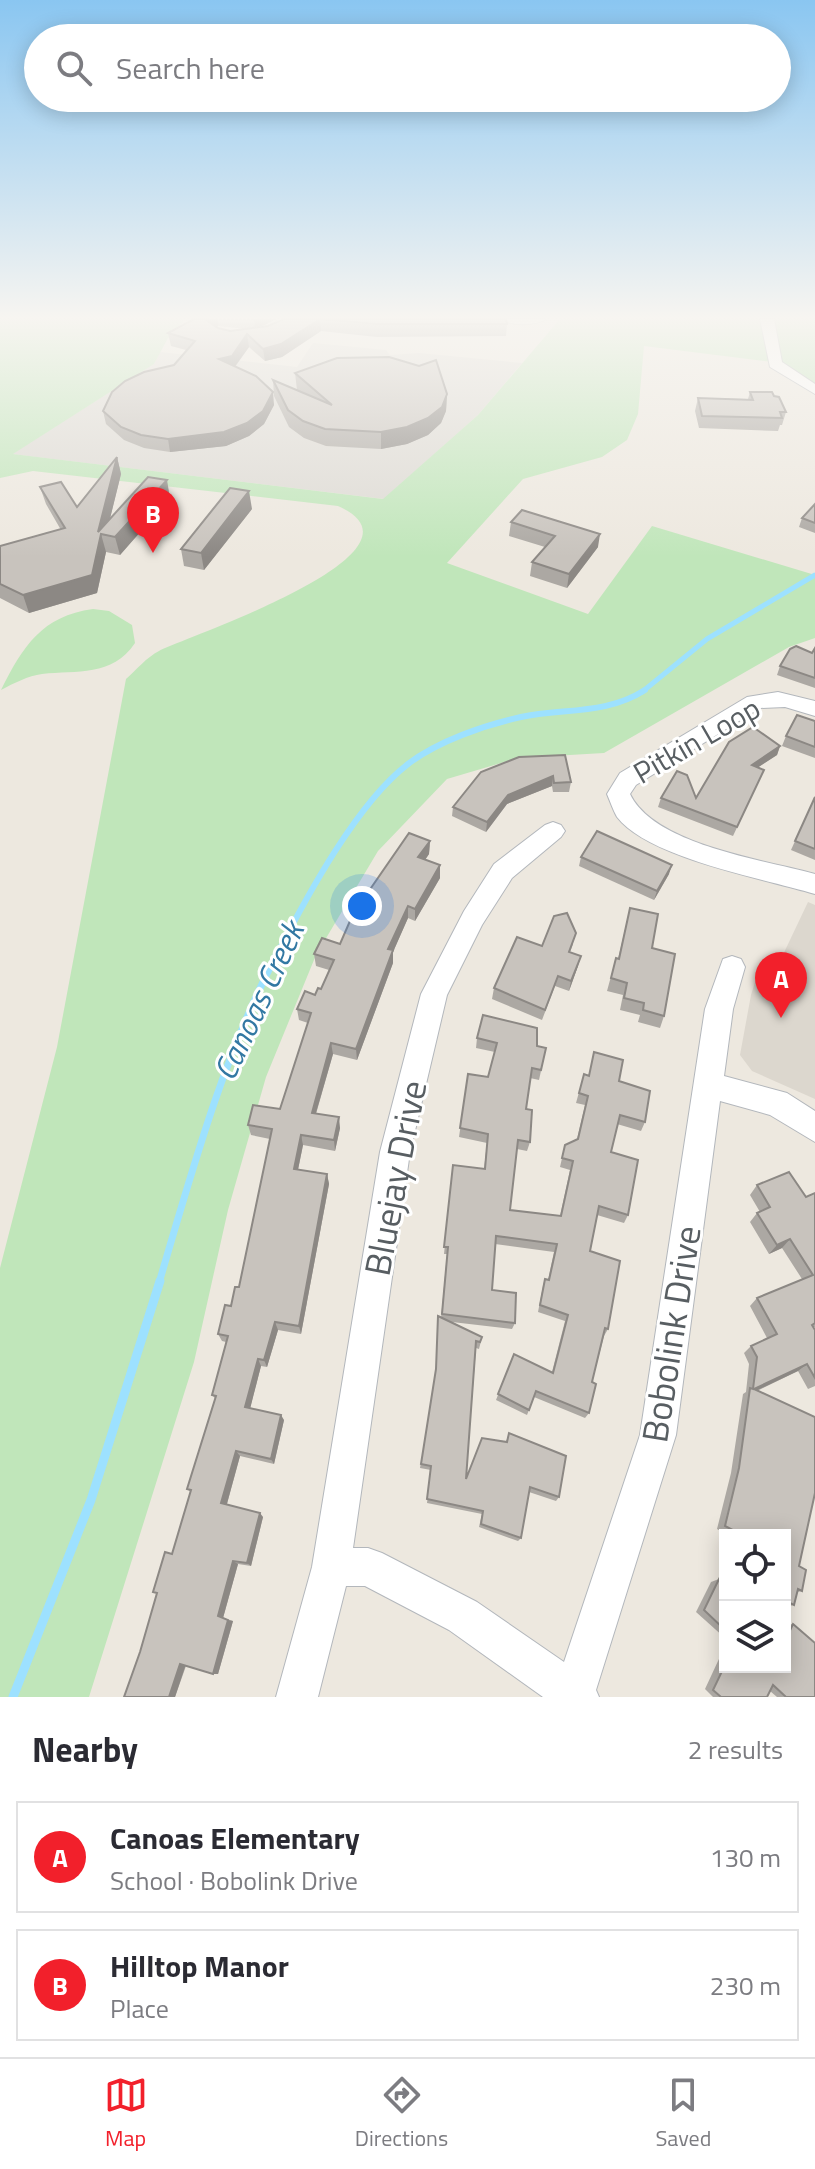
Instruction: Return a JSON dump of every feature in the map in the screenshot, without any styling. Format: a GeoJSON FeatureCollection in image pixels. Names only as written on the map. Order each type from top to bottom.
{"type":"FeatureCollection","features":[{"type":"Feature","properties":{"kind":"street","name":"Pitkin Loop"},"geometry":{"type":"LineString","coordinates":[[815,709],[771,698],[754,702],[628,779],[618,794],[623,811],[641,826],[751,869],[815,884]]}},
{"type":"Feature","properties":{"kind":"street","name":"Bluejay Drive"},"geometry":{"type":"LineString","coordinates":[[297,1697],[331,1567],[395,1152],[434,994],[473,918],[503,871],[553,831]]}},
{"type":"Feature","properties":{"kind":"street","name":"Bobolink Drive"},"geometry":{"type":"LineString","coordinates":[[576,1695],[658,1435],[719,1009],[732,967]]}},
{"type":"Feature","properties":{"kind":"street"},"geometry":{"type":"LineString","coordinates":[[709,1085],[777,1103],[815,1128]]}},
{"type":"Feature","properties":{"kind":"street"},"geometry":{"type":"LineString","coordinates":[[331,1567],[368,1567],[463,1616],[576,1695]]}},
{"type":"Feature","properties":{"kind":"shaded area"},"geometry":{"type":"Polygon","coordinates":[[[100,398],[492,398],[478,415],[384,499],[12,454],[100,398]]]}},
{"type":"Feature","properties":{"kind":"shaded area"},"geometry":{"type":"Polygon","coordinates":[[[808,902],[815,905],[815,1099],[752,1071],[740,1055],[757,976],[771,980],[808,902]]]}},
{"type":"Feature","properties":{"kind":"green space"},"geometry":{"type":"Polygon","coordinates":[[[0,398],[100,398],[13,454],[383,499],[478,415],[492,398],[639,398],[638,414],[627,440],[602,457],[523,479],[447,563],[588,614],[652,526],[815,575],[815,638],[789,647],[604,753],[518,758],[447,779],[378,851],[316,955],[266,1077],[228,1210],[194,1362],[89,1697],[0,1697],[0,1268],[57,1047],[126,679],[159,651],[254,612],[334,569],[358,546],[361,525],[338,506],[33,471],[0,478],[0,398]]]}},
{"type":"Feature","properties":{"kind":"green space"},"geometry":{"type":"Polygon","coordinates":[[[93,609],[109,611],[132,625],[135,643],[126,654],[105,667],[37,675],[1,690],[26,647],[47,626],[60,618],[93,609]]]}},
{"type":"Feature","properties":{"kind":"building"},"geometry":{"type":"Polygon","coordinates":[[[109,398],[270,398],[263,411],[247,423],[224,432],[168,439],[141,435],[121,427],[103,411],[109,398]]]}},
{"type":"Feature","properties":{"kind":"building"},"geometry":{"type":"Polygon","coordinates":[[[282,398],[316,398],[332,405],[324,398],[445,398],[442,407],[428,418],[407,427],[381,432],[325,429],[303,421],[288,410],[282,398]]]}},
{"type":"Feature","properties":{"kind":"building"},"geometry":{"type":"Polygon","coordinates":[[[698,398],[703,398],[780,398],[786,412],[780,412],[782,418],[702,416],[698,398]]]}},
{"type":"Feature","properties":{"kind":"building"},"geometry":{"type":"Polygon","coordinates":[[[117,457],[98,532],[148,477],[167,480],[115,537],[101,534],[92,575],[23,595],[0,584],[0,546],[65,528],[40,487],[61,482],[77,507],[117,457]]]}},
{"type":"Feature","properties":{"kind":"building"},"geometry":{"type":"Polygon","coordinates":[[[230,488],[249,491],[201,553],[181,549],[230,488]]]}},
{"type":"Feature","properties":{"kind":"building"},"geometry":{"type":"Polygon","coordinates":[[[815,504],[815,523],[802,518],[815,504]]]}},
{"type":"Feature","properties":{"kind":"building"},"geometry":{"type":"Polygon","coordinates":[[[522,510],[600,534],[569,574],[532,562],[555,536],[511,522],[522,510]]]}},
{"type":"Feature","properties":{"kind":"building"},"geometry":{"type":"Polygon","coordinates":[[[796,646],[812,653],[815,648],[815,678],[780,666],[790,649],[796,646]]]}},
{"type":"Feature","properties":{"kind":"building"},"geometry":{"type":"Polygon","coordinates":[[[797,715],[815,721],[815,747],[786,736],[797,715]]]}},
{"type":"Feature","properties":{"kind":"building"},"geometry":{"type":"Polygon","coordinates":[[[753,727],[780,746],[752,765],[764,770],[737,827],[661,798],[677,771],[687,775],[696,798],[729,742],[753,727]]]}},
{"type":"Feature","properties":{"kind":"building"},"geometry":{"type":"Polygon","coordinates":[[[565,755],[571,782],[554,783],[553,776],[508,795],[487,822],[453,807],[481,772],[519,757],[565,755]]]}},
{"type":"Feature","properties":{"kind":"building"},"geometry":{"type":"Polygon","coordinates":[[[815,797],[815,849],[795,841],[815,797]]]}},
{"type":"Feature","properties":{"kind":"building"},"geometry":{"type":"Polygon","coordinates":[[[597,831],[672,865],[657,891],[581,857],[597,831]]]}},
{"type":"Feature","properties":{"kind":"building"},"geometry":{"type":"Polygon","coordinates":[[[409,833],[430,841],[418,857],[440,865],[415,909],[408,906],[388,949],[393,950],[356,1049],[331,1043],[312,1113],[339,1117],[334,1140],[301,1135],[294,1169],[327,1174],[299,1326],[275,1322],[264,1360],[258,1359],[245,1407],[281,1415],[271,1459],[236,1451],[221,1503],[260,1513],[247,1563],[233,1561],[218,1616],[228,1620],[213,1674],[180,1664],[169,1697],[124,1697],[157,1593],[153,1592],[165,1552],[172,1554],[191,1490],[187,1489],[216,1396],[212,1395],[228,1336],[218,1334],[225,1305],[231,1306],[235,1287],[239,1287],[272,1129],[248,1125],[253,1105],[280,1109],[311,1013],[297,1009],[305,991],[315,995],[318,988],[321,989],[334,960],[314,954],[322,938],[340,944],[353,914],[409,833]]]}},
{"type":"Feature","properties":{"kind":"building"},"geometry":{"type":"Polygon","coordinates":[[[630,908],[658,914],[652,948],[675,954],[664,1016],[643,1010],[644,1003],[624,998],[627,983],[611,978],[616,958],[619,959],[630,908]]]}},
{"type":"Feature","properties":{"kind":"building"},"geometry":{"type":"Polygon","coordinates":[[[567,913],[576,933],[569,952],[581,956],[571,981],[558,976],[545,1010],[494,988],[517,937],[542,946],[554,916],[567,913]]]}},
{"type":"Feature","properties":{"kind":"building"},"geometry":{"type":"Polygon","coordinates":[[[483,1015],[537,1028],[537,1046],[546,1048],[541,1070],[532,1068],[526,1109],[532,1110],[530,1142],[518,1140],[510,1210],[561,1216],[573,1161],[562,1158],[565,1145],[578,1139],[588,1096],[579,1093],[584,1074],[589,1076],[594,1052],[623,1060],[619,1081],[650,1091],[645,1122],[620,1115],[611,1152],[638,1160],[628,1215],[599,1206],[590,1251],[620,1261],[608,1329],[605,1328],[592,1382],[596,1384],[589,1413],[536,1391],[529,1410],[498,1394],[514,1354],[553,1373],[568,1315],[540,1305],[557,1244],[496,1236],[492,1290],[516,1293],[515,1323],[442,1314],[448,1247],[444,1247],[453,1165],[485,1169],[488,1134],[460,1128],[468,1074],[488,1077],[497,1043],[477,1038],[483,1015]]]}},
{"type":"Feature","properties":{"kind":"building"},"geometry":{"type":"Polygon","coordinates":[[[789,1172],[806,1197],[815,1193],[815,1323],[812,1325],[815,1330],[815,1378],[807,1364],[754,1389],[815,1417],[815,1493],[799,1566],[806,1570],[802,1591],[798,1589],[794,1605],[791,1603],[791,1529],[731,1529],[725,1526],[739,1468],[750,1388],[753,1389],[757,1357],[751,1346],[777,1334],[757,1298],[813,1275],[790,1239],[777,1245],[757,1213],[770,1207],[757,1185],[789,1172]]]}},
{"type":"Feature","properties":{"kind":"building"},"geometry":{"type":"Polygon","coordinates":[[[438,1316],[482,1337],[480,1342],[476,1341],[466,1479],[482,1438],[507,1442],[509,1433],[566,1456],[559,1497],[530,1487],[521,1538],[481,1524],[483,1511],[427,1499],[431,1466],[421,1464],[436,1369],[438,1316]]]}},
{"type":"Feature","properties":{"kind":"building"},"geometry":{"type":"Polygon","coordinates":[[[719,1579],[719,1624],[704,1610],[719,1579]]]}},
{"type":"Feature","properties":{"kind":"building"},"geometry":{"type":"Polygon","coordinates":[[[793,1624],[815,1643],[815,1697],[786,1697],[773,1685],[767,1697],[721,1697],[713,1690],[721,1673],[791,1673],[793,1624]]]}},
{"type":"Feature","properties":{"kind":"waterway","name":"Canoas Creek"},"geometry":{"type":"LineString","coordinates":[[643,691],[707,639],[815,575]]}},
{"type":"Feature","properties":{"kind":"waterway","name":"Canoas Creek"},"geometry":{"type":"LineString","coordinates":[[277,954],[318,879],[352,826],[370,802],[408,764],[447,741],[492,724],[537,714],[615,704],[643,691]]}},
{"type":"Feature","properties":{"kind":"waterway","name":"Canoas Creek"},"geometry":{"type":"LineString","coordinates":[[159,1283],[225,1073],[258,991],[278,952]]}},
{"type":"Feature","properties":{"kind":"waterway","name":"Canoas Creek"},"geometry":{"type":"LineString","coordinates":[[13,1697],[91,1500],[160,1281]]}},
{"type":"Feature","properties":{"kind":"place","name":"Hilltop Manor"},"geometry":{"type":"Point","coordinates":[153,553]}},
{"type":"Feature","properties":{"kind":"place","name":"Canoas Elementary"},"geometry":{"type":"Point","coordinates":[781,1018]}}]}
